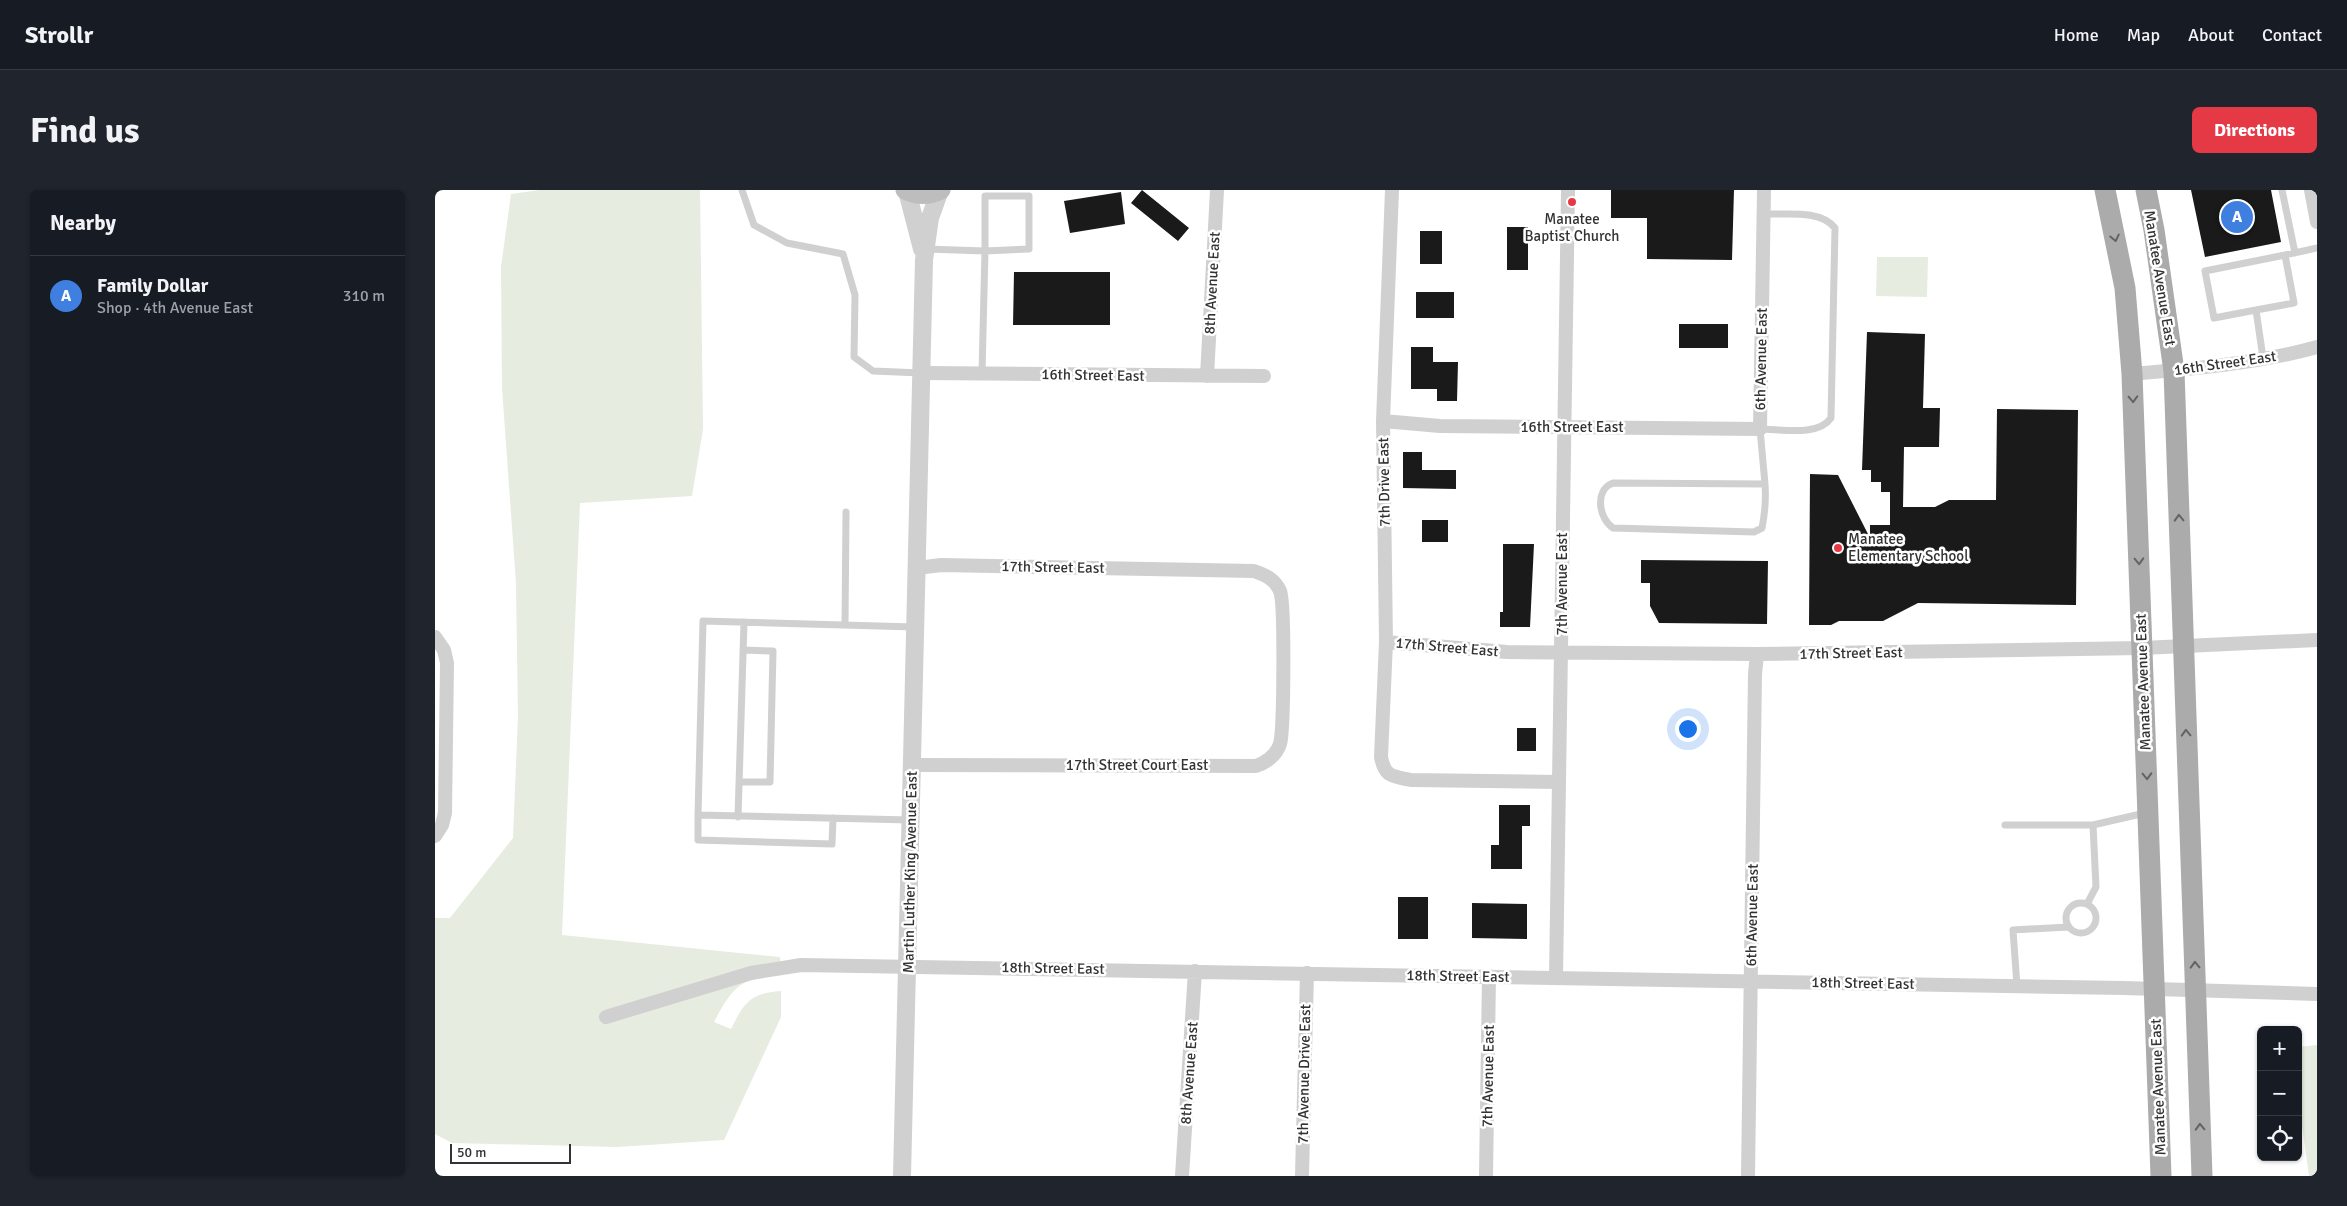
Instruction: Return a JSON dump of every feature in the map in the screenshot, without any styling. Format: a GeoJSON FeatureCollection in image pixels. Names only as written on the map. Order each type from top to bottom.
{"type":"FeatureCollection","features":[{"type":"Feature","properties":{"kind":"main road"},"geometry":{"type":"LineString","coordinates":[[906,190],[925,195],[940,190]]}},
{"type":"Feature","properties":{"kind":"main road","name":"Manatee Avenue East"},"geometry":{"type":"LineString","coordinates":[[2105,190],[2125,288],[2132,374],[2161,1176]]}},
{"type":"Feature","properties":{"kind":"main road","name":"Manatee Avenue East"},"geometry":{"type":"LineString","coordinates":[[2146,190],[2154,230],[2174,371],[2202,1176]]}},
{"type":"Feature","properties":{"kind":"street"},"geometry":{"type":"LineString","coordinates":[[906,190],[925,254]]}},
{"type":"Feature","properties":{"kind":"street"},"geometry":{"type":"LineString","coordinates":[[925,254],[933,206],[940,190]]}},
{"type":"Feature","properties":{"kind":"street","name":"8th Avenue East"},"geometry":{"type":"LineString","coordinates":[[1207,376],[1217,190]]}},
{"type":"Feature","properties":{"kind":"street","name":"7th Drive East"},"geometry":{"type":"LineString","coordinates":[[1392,190],[1383,421],[1386,642],[1381,758],[1386,772],[1411,780],[1559,782]]}},
{"type":"Feature","properties":{"kind":"street","name":"7th Avenue East"},"geometry":{"type":"LineString","coordinates":[[1556,978],[1568,190]]}},
{"type":"Feature","properties":{"kind":"street","name":"6th Avenue East"},"geometry":{"type":"LineString","coordinates":[[1760,429],[1764,190]]}},
{"type":"Feature","properties":{"kind":"street"},"geometry":{"type":"LineString","coordinates":[[2311,190],[2317,222]]}},
{"type":"Feature","properties":{"kind":"street","name":"Martin Luther King Avenue East"},"geometry":{"type":"LineString","coordinates":[[902,1176],[925,254]]}},
{"type":"Feature","properties":{"kind":"street","name":"16th Street East"},"geometry":{"type":"LineString","coordinates":[[2132,374],[2174,371],[2295,353],[2317,347]]}},
{"type":"Feature","properties":{"kind":"street","name":"16th Street East"},"geometry":{"type":"LineString","coordinates":[[922,373],[1264,376]]}},
{"type":"Feature","properties":{"kind":"street","name":"16th Street East"},"geometry":{"type":"LineString","coordinates":[[1383,421],[1440,426],[1760,429]]}},
{"type":"Feature","properties":{"kind":"street","name":"17th Street East"},"geometry":{"type":"LineString","coordinates":[[917,568],[941,565],[1254,571],[1271,578],[1281,594],[1282,672]]}},
{"type":"Feature","properties":{"kind":"street"},"geometry":{"type":"LineString","coordinates":[[435,637],[444,650],[447,663],[445,813],[442,825],[435,836]]}},
{"type":"Feature","properties":{"kind":"street","name":"17th Street East"},"geometry":{"type":"LineString","coordinates":[[1386,642],[1507,652],[1757,654],[2141,648],[2317,640]]}},
{"type":"Feature","properties":{"kind":"street","name":"6th Avenue East"},"geometry":{"type":"LineString","coordinates":[[1748,1176],[1755,674],[1757,654]]}},
{"type":"Feature","properties":{"kind":"street","name":"17th Street Court East"},"geometry":{"type":"LineString","coordinates":[[912,765],[1256,766],[1265,763],[1274,755],[1280,742],[1282,672]]}},
{"type":"Feature","properties":{"kind":"street","name":"18th Street East"},"geometry":{"type":"LineString","coordinates":[[606,1017],[751,973],[801,965],[2155,988],[2196,992],[2317,994]]}},
{"type":"Feature","properties":{"kind":"street","name":"8th Avenue East"},"geometry":{"type":"LineString","coordinates":[[1182,1176],[1195,971]]}},
{"type":"Feature","properties":{"kind":"street","name":"7th Avenue Drive East"},"geometry":{"type":"LineString","coordinates":[[1302,1176],[1307,973]]}},
{"type":"Feature","properties":{"kind":"street","name":"7th Avenue East"},"geometry":{"type":"LineString","coordinates":[[1487,1176],[1489,976]]}},
{"type":"Feature","properties":{"kind":"lane"},"geometry":{"type":"LineString","coordinates":[[742,190],[754,225],[787,243],[843,254],[855,295],[854,357],[873,371],[922,373]]}},
{"type":"Feature","properties":{"kind":"lane"},"geometry":{"type":"LineString","coordinates":[[2282,190],[2295,253]]}},
{"type":"Feature","properties":{"kind":"lane"},"geometry":{"type":"LineString","coordinates":[[925,254],[985,251],[1029,249],[1029,196],[985,196],[985,251],[983,373]]}},
{"type":"Feature","properties":{"kind":"lane"},"geometry":{"type":"LineString","coordinates":[[1760,429],[1816,429],[1825,426],[1831,418],[1835,228],[1829,221],[1819,216],[1763,214]]}},
{"type":"Feature","properties":{"kind":"lane"},"geometry":{"type":"LineString","coordinates":[[2285,255],[2294,303],[2214,318],[2205,271],[2317,248]]}},
{"type":"Feature","properties":{"kind":"lane"},"geometry":{"type":"LineString","coordinates":[[2256,310],[2263,358]]}},
{"type":"Feature","properties":{"kind":"lane","name":"6th Avenue East"},"geometry":{"type":"LineString","coordinates":[[1760,429],[1765,484],[1762,528],[1754,532],[1613,528],[1605,523],[1601,514],[1602,492],[1606,486],[1613,483],[1765,484]]}},
{"type":"Feature","properties":{"kind":"lane"},"geometry":{"type":"LineString","coordinates":[[845,625],[846,512]]}},
{"type":"Feature","properties":{"kind":"lane"},"geometry":{"type":"LineString","coordinates":[[833,818],[832,844],[697,840],[703,621],[916,627]]}},
{"type":"Feature","properties":{"kind":"lane"},"geometry":{"type":"LineString","coordinates":[[738,817],[744,622]]}},
{"type":"Feature","properties":{"kind":"lane"},"geometry":{"type":"LineString","coordinates":[[739,782],[770,782],[773,651],[743,650]]}},
{"type":"Feature","properties":{"kind":"lane"},"geometry":{"type":"LineString","coordinates":[[2005,825],[2093,825],[2148,813]]}},
{"type":"Feature","properties":{"kind":"lane"},"geometry":{"type":"LineString","coordinates":[[698,815],[911,820]]}},
{"type":"Feature","properties":{"kind":"lane"},"geometry":{"type":"LineString","coordinates":[[2087,904],[2096,887],[2093,825]]}},
{"type":"Feature","properties":{"kind":"lane"},"geometry":{"type":"LineString","coordinates":[[2068,927],[2066,917],[2071,909],[2077,904],[2087,904]]}},
{"type":"Feature","properties":{"kind":"lane"},"geometry":{"type":"LineString","coordinates":[[2017,986],[2013,930],[2068,927],[2081,934],[2093,925],[2096,916],[2087,904]]}},
{"type":"Feature","properties":{"kind":"shaded area"},"geometry":{"type":"Polygon","coordinates":[[[540,190],[700,190],[703,429],[692,496],[580,503],[562,935],[780,957],[781,974],[756,978],[739,986],[726,1001],[714,1022],[731,1029],[740,1012],[749,1001],[762,994],[781,991],[781,1017],[724,1140],[617,1147],[452,1143],[435,1134],[435,918],[450,918],[513,838],[518,717],[516,583],[502,388],[501,267],[511,194],[540,190]]]}},
{"type":"Feature","properties":{"kind":"shaded area"},"geometry":{"type":"Polygon","coordinates":[[[1877,257],[1928,257],[1927,297],[1876,296],[1877,257]]]}},
{"type":"Feature","properties":{"kind":"shaded area"},"geometry":{"type":"Polygon","coordinates":[[[2317,1045],[2317,1176],[2309,1176],[2302,1125],[2302,1047],[2317,1045]]]}},
{"type":"Feature","properties":{"kind":"building"},"geometry":{"type":"Polygon","coordinates":[[[1142,190],[1189,228],[1178,241],[1131,203],[1142,190]]]}},
{"type":"Feature","properties":{"kind":"building"},"geometry":{"type":"Polygon","coordinates":[[[1611,190],[1734,190],[1732,260],[1647,259],[1647,218],[1611,218],[1611,190]]]}},
{"type":"Feature","properties":{"kind":"building"},"geometry":{"type":"Polygon","coordinates":[[[2191,190],[2271,190],[2281,242],[2205,257],[2191,190]]]}},
{"type":"Feature","properties":{"kind":"building"},"geometry":{"type":"Polygon","coordinates":[[[1121,192],[1125,224],[1070,233],[1064,201],[1121,192]]]}},
{"type":"Feature","properties":{"kind":"building"},"geometry":{"type":"Polygon","coordinates":[[[1507,227],[1528,227],[1528,270],[1507,270],[1507,227]]]}},
{"type":"Feature","properties":{"kind":"building"},"geometry":{"type":"Polygon","coordinates":[[[1420,231],[1442,231],[1442,264],[1420,264],[1420,231]]]}},
{"type":"Feature","properties":{"kind":"building"},"geometry":{"type":"Polygon","coordinates":[[[1014,272],[1110,272],[1110,325],[1013,325],[1014,272]]]}},
{"type":"Feature","properties":{"kind":"building"},"geometry":{"type":"Polygon","coordinates":[[[1416,292],[1454,292],[1454,318],[1416,318],[1416,292]]]}},
{"type":"Feature","properties":{"kind":"building"},"geometry":{"type":"Polygon","coordinates":[[[1679,324],[1728,324],[1728,348],[1679,348],[1679,324]]]}},
{"type":"Feature","properties":{"kind":"building"},"geometry":{"type":"Polygon","coordinates":[[[1867,332],[1925,334],[1923,408],[1940,408],[1939,447],[1904,447],[1903,507],[1935,507],[1949,500],[1996,500],[1997,409],[2078,410],[2076,605],[1918,603],[1883,621],[1839,621],[1831,625],[1809,625],[1810,474],[1838,475],[1870,538],[1870,525],[1890,525],[1890,492],[1881,492],[1881,482],[1871,482],[1871,470],[1862,470],[1867,332]]]}},
{"type":"Feature","properties":{"kind":"building"},"geometry":{"type":"Polygon","coordinates":[[[1411,347],[1433,347],[1433,362],[1458,362],[1457,401],[1437,401],[1437,389],[1411,389],[1411,347]]]}},
{"type":"Feature","properties":{"kind":"building"},"geometry":{"type":"Polygon","coordinates":[[[1403,452],[1422,452],[1422,470],[1456,470],[1456,489],[1403,488],[1403,452]]]}},
{"type":"Feature","properties":{"kind":"building"},"geometry":{"type":"Polygon","coordinates":[[[1422,520],[1448,520],[1448,542],[1422,542],[1422,520]]]}},
{"type":"Feature","properties":{"kind":"building"},"geometry":{"type":"Polygon","coordinates":[[[1503,544],[1534,544],[1530,627],[1500,627],[1500,612],[1503,612],[1503,544]]]}},
{"type":"Feature","properties":{"kind":"building"},"geometry":{"type":"Polygon","coordinates":[[[1641,560],[1768,561],[1767,624],[1659,623],[1650,606],[1650,583],[1641,583],[1641,560]]]}},
{"type":"Feature","properties":{"kind":"building"},"geometry":{"type":"Polygon","coordinates":[[[1517,728],[1536,728],[1536,751],[1517,751],[1517,728]]]}},
{"type":"Feature","properties":{"kind":"building"},"geometry":{"type":"Polygon","coordinates":[[[1499,805],[1530,805],[1530,826],[1522,826],[1522,869],[1491,869],[1491,845],[1499,845],[1499,805]]]}},
{"type":"Feature","properties":{"kind":"building"},"geometry":{"type":"Polygon","coordinates":[[[1398,897],[1428,897],[1428,939],[1398,939],[1398,897]]]}},
{"type":"Feature","properties":{"kind":"building"},"geometry":{"type":"Polygon","coordinates":[[[1472,903],[1527,904],[1527,939],[1472,938],[1472,903]]]}},
{"type":"Feature","properties":{"kind":"place","name":"Manatee Baptist Church"},"geometry":{"type":"Point","coordinates":[1572,202]}},
{"type":"Feature","properties":{"kind":"place","name":"Family Dollar"},"geometry":{"type":"Point","coordinates":[2237,217]}},
{"type":"Feature","properties":{"kind":"place","name":"Manatee Elementary School"},"geometry":{"type":"Point","coordinates":[1838,548]}}]}
